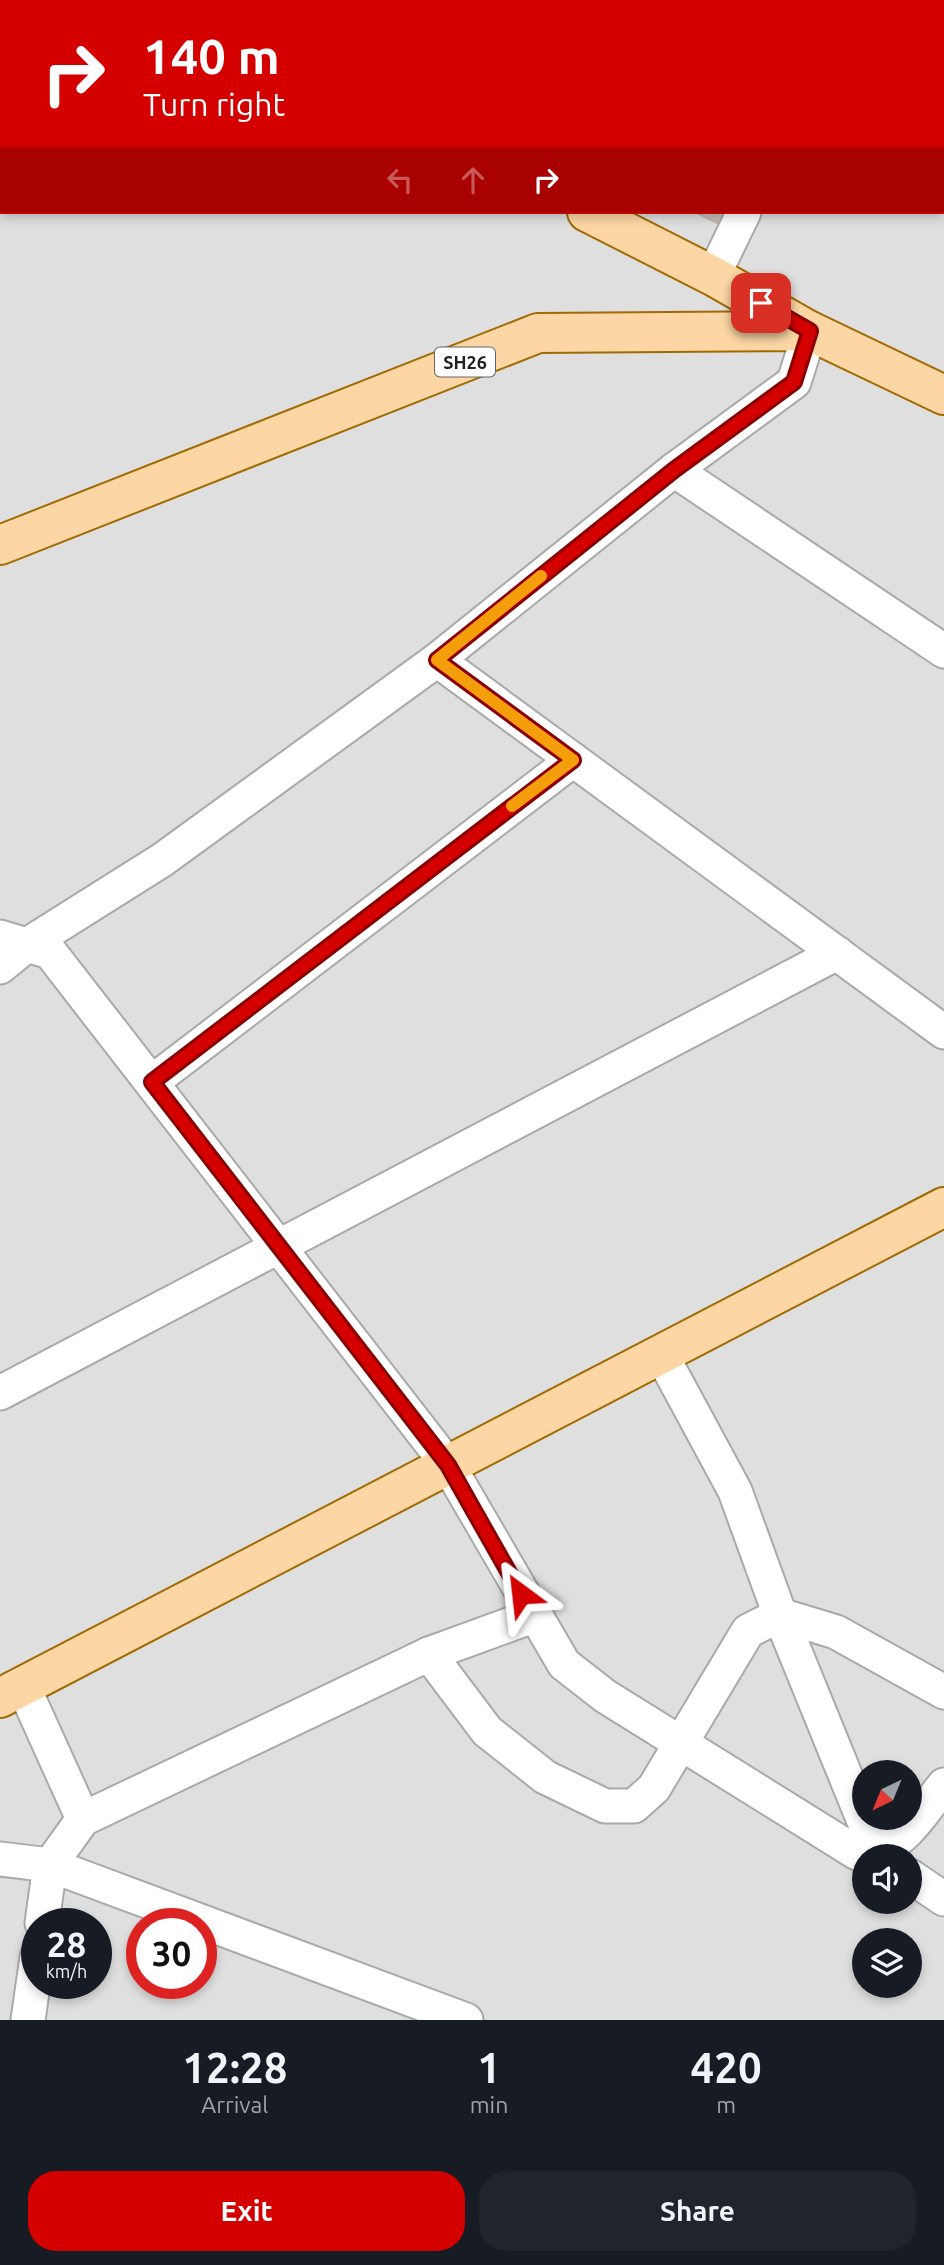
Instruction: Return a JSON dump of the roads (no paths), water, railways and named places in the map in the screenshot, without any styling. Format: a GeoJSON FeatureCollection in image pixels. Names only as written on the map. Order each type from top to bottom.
{"type":"FeatureCollection","features":[{"type":"Feature","properties":{"kind":"main road"},"geometry":{"type":"LineString","coordinates":[[591,214],[713,276],[810,331]]}},
{"type":"Feature","properties":{"kind":"main road","name":"SH26"},"geometry":{"type":"LineString","coordinates":[[0,545],[538,333],[810,331],[944,395]]}},
{"type":"Feature","properties":{"kind":"main road"},"geometry":{"type":"LineString","coordinates":[[11,1692],[944,1207]]}},
{"type":"Feature","properties":{"kind":"street"},"geometry":{"type":"LineString","coordinates":[[713,276],[743,214]]}},
{"type":"Feature","properties":{"kind":"street"},"geometry":{"type":"LineString","coordinates":[[0,967],[14,941],[162,860],[437,660],[674,470],[794,382],[810,331]]}},
{"type":"Feature","properties":{"kind":"street"},"geometry":{"type":"LineString","coordinates":[[674,470],[944,651]]}},
{"type":"Feature","properties":{"kind":"street"},"geometry":{"type":"LineString","coordinates":[[437,660],[944,1032]]}},
{"type":"Feature","properties":{"kind":"street"},"geometry":{"type":"LineString","coordinates":[[152,1082],[573,760]]}},
{"type":"Feature","properties":{"kind":"street"},"geometry":{"type":"LineString","coordinates":[[14,941],[50,952],[280,1245],[448,1465],[533,1616],[564,1664],[605,1696],[852,1850]]}},
{"type":"Feature","properties":{"kind":"street"},"geometry":{"type":"LineString","coordinates":[[0,1393],[837,953]]}},
{"type":"Feature","properties":{"kind":"street"},"geometry":{"type":"LineString","coordinates":[[661,1354],[735,1491],[780,1615],[875,1844]]}},
{"type":"Feature","properties":{"kind":"street"},"geometry":{"type":"LineString","coordinates":[[429,1654],[487,1731],[545,1777],[605,1806],[634,1806],[654,1788],[748,1631],[780,1615],[836,1632],[944,1692]]}},
{"type":"Feature","properties":{"kind":"street"},"geometry":{"type":"LineString","coordinates":[[44,1908],[50,1865],[83,1819],[429,1654],[533,1616]]}},
{"type":"Feature","properties":{"kind":"street"},"geometry":{"type":"LineString","coordinates":[[11,1692],[83,1819]]}},
{"type":"Feature","properties":{"kind":"street"},"geometry":{"type":"LineString","coordinates":[[894,1844],[903,1837],[944,1785]]}},
{"type":"Feature","properties":{"kind":"street"},"geometry":{"type":"LineString","coordinates":[[0,1859],[50,1865],[466,2020]]}},
{"type":"Feature","properties":{"kind":"street"},"geometry":{"type":"LineString","coordinates":[[922,1884],[944,1899]]}},
{"type":"Feature","properties":{"kind":"street"},"geometry":{"type":"LineString","coordinates":[[28,2020],[31,1999]]}}]}
